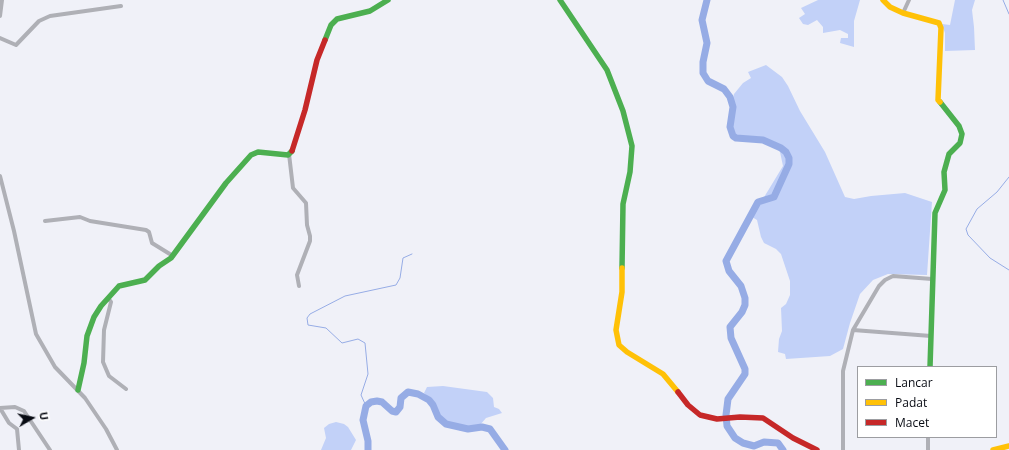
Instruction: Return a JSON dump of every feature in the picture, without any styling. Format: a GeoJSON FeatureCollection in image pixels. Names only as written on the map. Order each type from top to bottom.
{"type":"FeatureCollection","features":[{"type":"Feature","properties":{"kind":"street"},"geometry":{"type":"LineString","coordinates":[[0,16],[2,0]]}},
{"type":"Feature","properties":{"kind":"street"},"geometry":{"type":"LineString","coordinates":[[78,390],[89,330],[98,311],[108,298],[121,285],[147,279],[159,266],[173,256],[226,182],[251,155],[262,152],[289,154],[294,150],[317,60],[331,24],[337,19],[370,11],[388,0]]}},
{"type":"Feature","properties":{"kind":"street"},"geometry":{"type":"LineString","coordinates":[[560,0],[607,70],[623,111],[631,139],[632,157],[623,204],[622,292],[616,330],[619,345],[627,352],[663,374],[696,413],[711,419],[763,418],[809,448],[817,450]]}},
{"type":"Feature","properties":{"kind":"street"},"geometry":{"type":"LineString","coordinates":[[883,0],[890,7],[903,13],[936,21],[940,25],[938,100],[956,123],[962,134],[960,143],[949,154],[944,172],[945,190],[935,213],[930,366]]}},
{"type":"Feature","properties":{"kind":"street"},"geometry":{"type":"LineString","coordinates":[[903,13],[909,0]]}},
{"type":"Feature","properties":{"kind":"street"},"geometry":{"type":"LineString","coordinates":[[0,38],[16,44],[39,21],[50,16],[121,6]]}},
{"type":"Feature","properties":{"kind":"street"},"geometry":{"type":"LineString","coordinates":[[289,154],[293,188],[306,203],[307,225],[310,236],[310,241],[297,275],[299,286]]}},
{"type":"Feature","properties":{"kind":"street"},"geometry":{"type":"LineString","coordinates":[[0,176],[14,231],[36,334],[55,367],[78,390],[106,429],[117,450]]}},
{"type":"Feature","properties":{"kind":"street"},"geometry":{"type":"LineString","coordinates":[[45,221],[80,217],[90,221],[146,230],[150,232],[152,243],[173,256]]}},
{"type":"Feature","properties":{"kind":"street"},"geometry":{"type":"LineString","coordinates":[[843,450],[844,372],[853,330],[879,286],[885,280],[893,276],[932,279]]}},
{"type":"Feature","properties":{"kind":"street"},"geometry":{"type":"LineString","coordinates":[[108,298],[110,302],[104,330],[103,362],[109,376],[126,389]]}},
{"type":"Feature","properties":{"kind":"street"},"geometry":{"type":"LineString","coordinates":[[853,330],[931,336]]}},
{"type":"Feature","properties":{"kind":"street"},"geometry":{"type":"LineString","coordinates":[[19,450],[17,429],[10,424],[0,408],[15,407],[23,409],[50,450]]}},
{"type":"Feature","properties":{"kind":"street"},"geometry":{"type":"LineString","coordinates":[[928,438],[928,450]]}},
{"type":"Feature","properties":{"kind":"street"},"geometry":{"type":"LineString","coordinates":[[993,450],[1009,446]]}},
{"type":"Feature","properties":{"kind":"shaded area"},"geometry":{"type":"Polygon","coordinates":[[[818,0],[860,0],[854,21],[854,47],[840,43],[841,38],[848,38],[848,34],[840,30],[823,33],[823,27],[817,20],[808,25],[803,24],[799,18],[805,14],[801,8],[818,0]]]}},
{"type":"Feature","properties":{"kind":"shaded area"},"geometry":{"type":"Polygon","coordinates":[[[955,0],[975,0],[972,10],[975,50],[945,51],[945,33],[942,24],[950,25],[955,0]]]}},
{"type":"Feature","properties":{"kind":"shaded area"},"geometry":{"type":"Polygon","coordinates":[[[766,65],[782,77],[788,86],[800,111],[825,152],[845,197],[854,199],[905,193],[932,202],[927,275],[888,274],[873,280],[860,294],[843,349],[830,356],[786,359],[785,354],[778,352],[779,339],[782,331],[781,308],[786,304],[790,295],[790,281],[781,254],[776,249],[764,243],[757,220],[752,217],[783,166],[780,152],[769,140],[756,136],[741,139],[731,133],[728,120],[734,94],[743,83],[751,78],[748,72],[766,65]]]}},
{"type":"Feature","properties":{"kind":"shaded area"},"geometry":{"type":"Polygon","coordinates":[[[443,386],[487,392],[493,398],[494,407],[499,409],[502,413],[486,418],[480,425],[470,430],[461,431],[452,427],[441,419],[434,402],[424,393],[427,387],[443,386]]]}},
{"type":"Feature","properties":{"kind":"shaded area"},"geometry":{"type":"Polygon","coordinates":[[[336,422],[344,424],[348,427],[356,440],[351,450],[321,450],[326,438],[324,428],[329,424],[336,422]]]}},
{"type":"Feature","properties":{"kind":"waterway"},"geometry":{"type":"LineString","coordinates":[[707,0],[702,20],[707,43],[703,62],[703,73],[708,81],[724,89],[730,97],[733,107],[730,127],[733,136],[736,138],[763,140],[781,148],[786,152],[789,158],[789,164],[774,197],[758,202],[726,261],[729,271],[741,286],[745,298],[745,305],[742,312],[730,327],[731,338],[745,369],[745,374],[728,399],[726,415],[727,426],[735,438],[743,443],[754,446],[764,442],[778,443],[783,450]]}},
{"type":"Feature","properties":{"kind":"waterway"},"geometry":{"type":"LineString","coordinates":[[1003,0],[1009,14]]}},
{"type":"Feature","properties":{"kind":"waterway"},"geometry":{"type":"LineString","coordinates":[[1009,177],[997,192],[977,209],[966,229],[968,235],[990,258],[1009,270]]}},
{"type":"Feature","properties":{"kind":"waterway"},"geometry":{"type":"LineString","coordinates":[[366,406],[361,395],[368,374],[365,343],[358,339],[342,343],[326,328],[308,325],[307,318],[310,314],[345,296],[396,285],[400,278],[403,258],[412,254]]}},
{"type":"Feature","properties":{"kind":"waterway"},"geometry":{"type":"LineString","coordinates":[[368,450],[368,441],[363,420],[366,406],[371,402],[377,401],[382,402],[392,411],[396,412],[400,407],[401,398],[408,392],[418,394],[429,400],[438,417],[446,424],[468,429],[482,427],[490,429],[505,450]]}},
{"type":"Feature","properties":{"kind":"traffic: fast"},"geometry":{"type":"LineString","coordinates":[[325,40],[331,25],[337,19],[370,11],[388,0]]}},
{"type":"Feature","properties":{"kind":"traffic: fast"},"geometry":{"type":"LineString","coordinates":[[560,0],[607,70],[623,111],[632,146],[630,172],[623,204],[622,268]]}},
{"type":"Feature","properties":{"kind":"traffic: fast"},"geometry":{"type":"LineString","coordinates":[[930,366],[935,213],[945,190],[944,172],[949,154],[960,143],[962,134],[959,126],[940,102]]}},
{"type":"Feature","properties":{"kind":"traffic: fast"},"geometry":{"type":"LineString","coordinates":[[78,390],[84,363],[87,336],[94,317],[101,306],[119,286],[145,280],[159,266],[171,258],[226,183],[251,155],[258,152],[288,155],[292,151]]}},
{"type":"Feature","properties":{"kind":"traffic: slow"},"geometry":{"type":"LineString","coordinates":[[883,0],[890,7],[903,13],[939,23],[941,28],[938,100],[940,102]]}},
{"type":"Feature","properties":{"kind":"traffic: slow"},"geometry":{"type":"LineString","coordinates":[[622,268],[622,292],[616,330],[619,345],[627,352],[663,374],[678,392]]}},
{"type":"Feature","properties":{"kind":"traffic: slow"},"geometry":{"type":"LineString","coordinates":[[993,450],[1009,446]]}},
{"type":"Feature","properties":{"kind":"traffic: jam"},"geometry":{"type":"LineString","coordinates":[[292,151],[305,110],[317,60],[325,40]]}},
{"type":"Feature","properties":{"kind":"traffic: jam"},"geometry":{"type":"LineString","coordinates":[[678,392],[688,405],[700,415],[717,419],[740,417],[763,418],[793,438],[817,450]]}}]}
